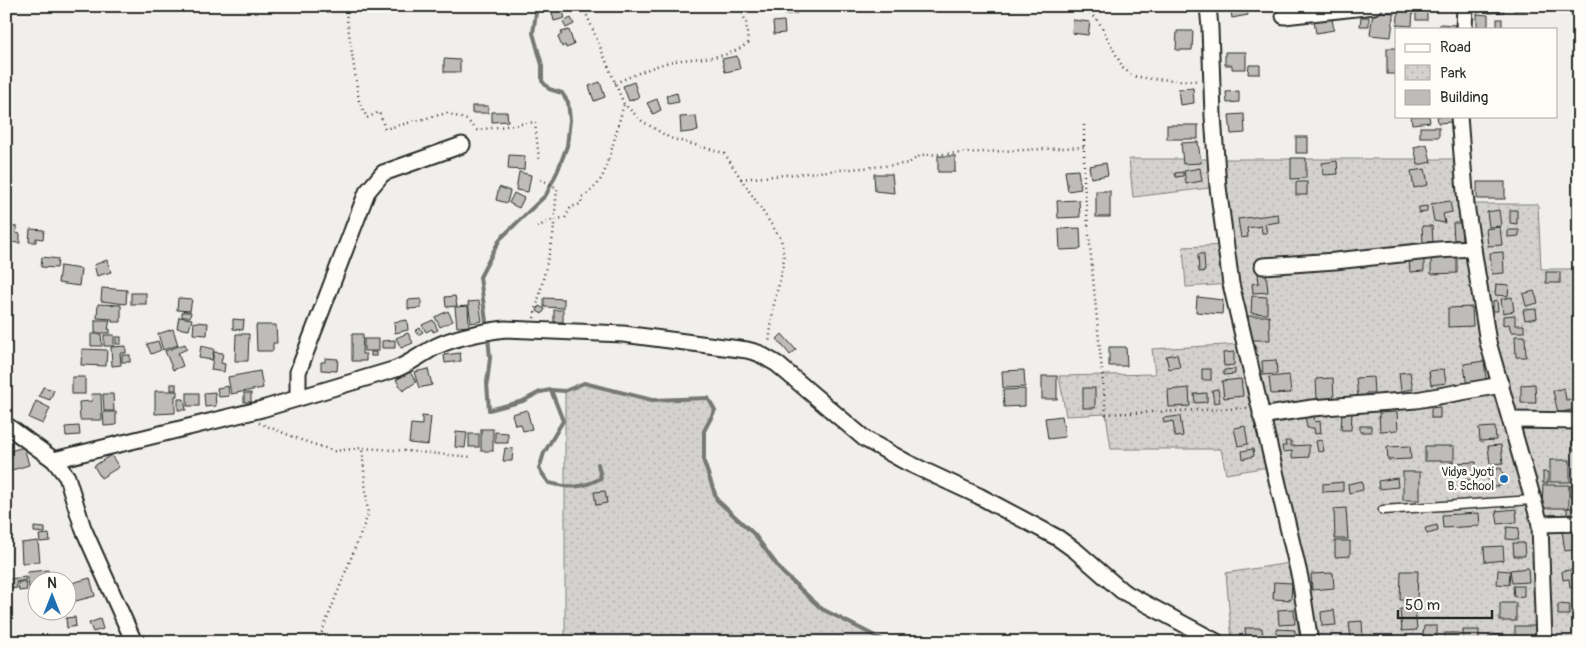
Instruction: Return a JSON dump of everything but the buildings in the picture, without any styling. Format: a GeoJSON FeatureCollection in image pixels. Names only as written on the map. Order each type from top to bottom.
{"type":"FeatureCollection","features":[{"type":"Feature","properties":{"kind":"street"},"geometry":{"type":"LineString","coordinates":[[1208,6],[1218,187],[1231,284],[1300,578],[1310,642]]}},
{"type":"Feature","properties":{"kind":"street"},"geometry":{"type":"LineString","coordinates":[[1284,16],[1374,6]]}},
{"type":"Feature","properties":{"kind":"street"},"geometry":{"type":"LineString","coordinates":[[1464,28],[1465,6]]}},
{"type":"Feature","properties":{"kind":"street"},"geometry":{"type":"LineString","coordinates":[[1460,118],[1466,204],[1488,342],[1540,524],[1544,642]]}},
{"type":"Feature","properties":{"kind":"street"},"geometry":{"type":"LineString","coordinates":[[298,398],[298,372],[367,192],[383,173],[462,145]]}},
{"type":"Feature","properties":{"kind":"street"},"geometry":{"type":"LineString","coordinates":[[1263,266],[1473,248]]}},
{"type":"Feature","properties":{"kind":"street"},"geometry":{"type":"LineString","coordinates":[[54,460],[298,398],[396,369],[437,346],[455,339],[505,329],[623,334],[747,350],[767,357],[865,438],[906,462],[979,496],[1058,538],[1122,591],[1217,642]]}},
{"type":"Feature","properties":{"kind":"street"},"geometry":{"type":"LineString","coordinates":[[1260,412],[1416,400],[1501,385]]}},
{"type":"Feature","properties":{"kind":"street"},"geometry":{"type":"LineString","coordinates":[[1511,420],[1579,421]]}},
{"type":"Feature","properties":{"kind":"street"},"geometry":{"type":"LineString","coordinates":[[6,425],[54,460],[67,477],[84,528],[134,642]]}},
{"type":"Feature","properties":{"kind":"street"},"geometry":{"type":"LineString","coordinates":[[1540,524],[1579,523]]}},
{"type":"Feature","properties":{"kind":"lane"},"geometry":{"type":"LineString","coordinates":[[1383,510],[1533,500]]}},
{"type":"Feature","properties":{"kind":"path"},"geometry":{"type":"LineString","coordinates":[[345,6],[359,101],[367,118],[379,112],[384,129],[446,113],[466,120],[477,130],[535,122],[539,159]]}},
{"type":"Feature","properties":{"kind":"path"},"geometry":{"type":"LineString","coordinates":[[583,6],[624,104],[642,120],[670,138],[724,153],[781,239],[784,258],[774,303],[767,357]]}},
{"type":"Feature","properties":{"kind":"path"},"geometry":{"type":"LineString","coordinates":[[615,83],[666,63],[717,57],[736,52],[748,43],[746,23],[740,6]]}},
{"type":"Feature","properties":{"kind":"path"},"geometry":{"type":"LineString","coordinates":[[1082,6],[1099,22],[1123,68],[1133,76],[1152,79],[1200,81]]}},
{"type":"Feature","properties":{"kind":"path"},"geometry":{"type":"LineString","coordinates":[[538,227],[554,219],[566,218],[571,207],[581,204],[582,197],[593,191],[602,178],[607,165],[624,104]]}},
{"type":"Feature","properties":{"kind":"path"},"geometry":{"type":"LineString","coordinates":[[1084,125],[1088,224],[1106,414],[1260,412]]}},
{"type":"Feature","properties":{"kind":"path"},"geometry":{"type":"LineString","coordinates":[[741,179],[910,163],[921,155],[1084,146]]}},
{"type":"Feature","properties":{"kind":"path"},"geometry":{"type":"LineString","coordinates":[[607,165],[608,159]]}},
{"type":"Feature","properties":{"kind":"path"},"geometry":{"type":"LineString","coordinates":[[526,329],[532,324],[553,236],[557,188],[540,179]]}},
{"type":"Feature","properties":{"kind":"path"},"geometry":{"type":"LineString","coordinates":[[242,413],[267,427],[334,451],[362,448],[472,458]]}},
{"type":"Feature","properties":{"kind":"path"},"geometry":{"type":"LineString","coordinates":[[318,642],[368,515],[362,448]]}},
{"type":"Feature","properties":{"kind":"green space"},"geometry":{"type":"Polygon","coordinates":[[[1129,159],[1462,159],[1466,204],[1538,204],[1541,269],[1579,269],[1579,642],[1232,642],[1226,573],[1296,562],[1274,466],[1226,474],[1221,449],[1111,449],[1106,414],[1066,416],[1059,376],[1155,374],[1152,349],[1244,344],[1231,284],[1186,287],[1183,247],[1226,245],[1218,187],[1133,197],[1129,159]]]}},
{"type":"Feature","properties":{"kind":"green space"},"geometry":{"type":"Polygon","coordinates":[[[584,383],[652,400],[708,398],[715,410],[704,431],[704,462],[717,500],[754,534],[782,572],[822,609],[887,642],[565,642],[565,391],[584,383]]]}},
{"type":"Feature","properties":{"kind":"waterway"},"geometry":{"type":"LineString","coordinates":[[487,329],[480,277],[500,239],[546,195],[567,146],[570,120],[568,102],[562,93],[549,89],[542,81],[542,65],[533,33],[537,6]]}},
{"type":"Feature","properties":{"kind":"waterway"},"geometry":{"type":"LineString","coordinates":[[488,336],[490,358],[487,383],[489,410],[523,401],[540,392],[551,390],[563,421],[544,453],[539,469],[549,483],[569,487],[587,484],[601,478],[598,464]]}},
{"type":"Feature","properties":{"kind":"waterway"},"geometry":{"type":"LineString","coordinates":[[1236,336],[1251,403]]}},
{"type":"Feature","properties":{"kind":"waterway"},"geometry":{"type":"LineString","coordinates":[[551,390],[565,391],[584,383],[652,400],[708,398],[715,410],[704,431],[704,462],[717,500],[754,534],[782,572],[822,609],[887,642]]}},
{"type":"Feature","properties":{"kind":"waterway"},"geometry":{"type":"LineString","coordinates":[[1254,416],[1258,433]]}},
{"type":"Feature","properties":{"kind":"waterway"},"geometry":{"type":"LineString","coordinates":[[1298,616],[1302,642]]}},
{"type":"Feature","properties":{"kind":"place","name":"Vidya Jyoti B. School"},"geometry":{"type":"Point","coordinates":[1504,479]}}]}
